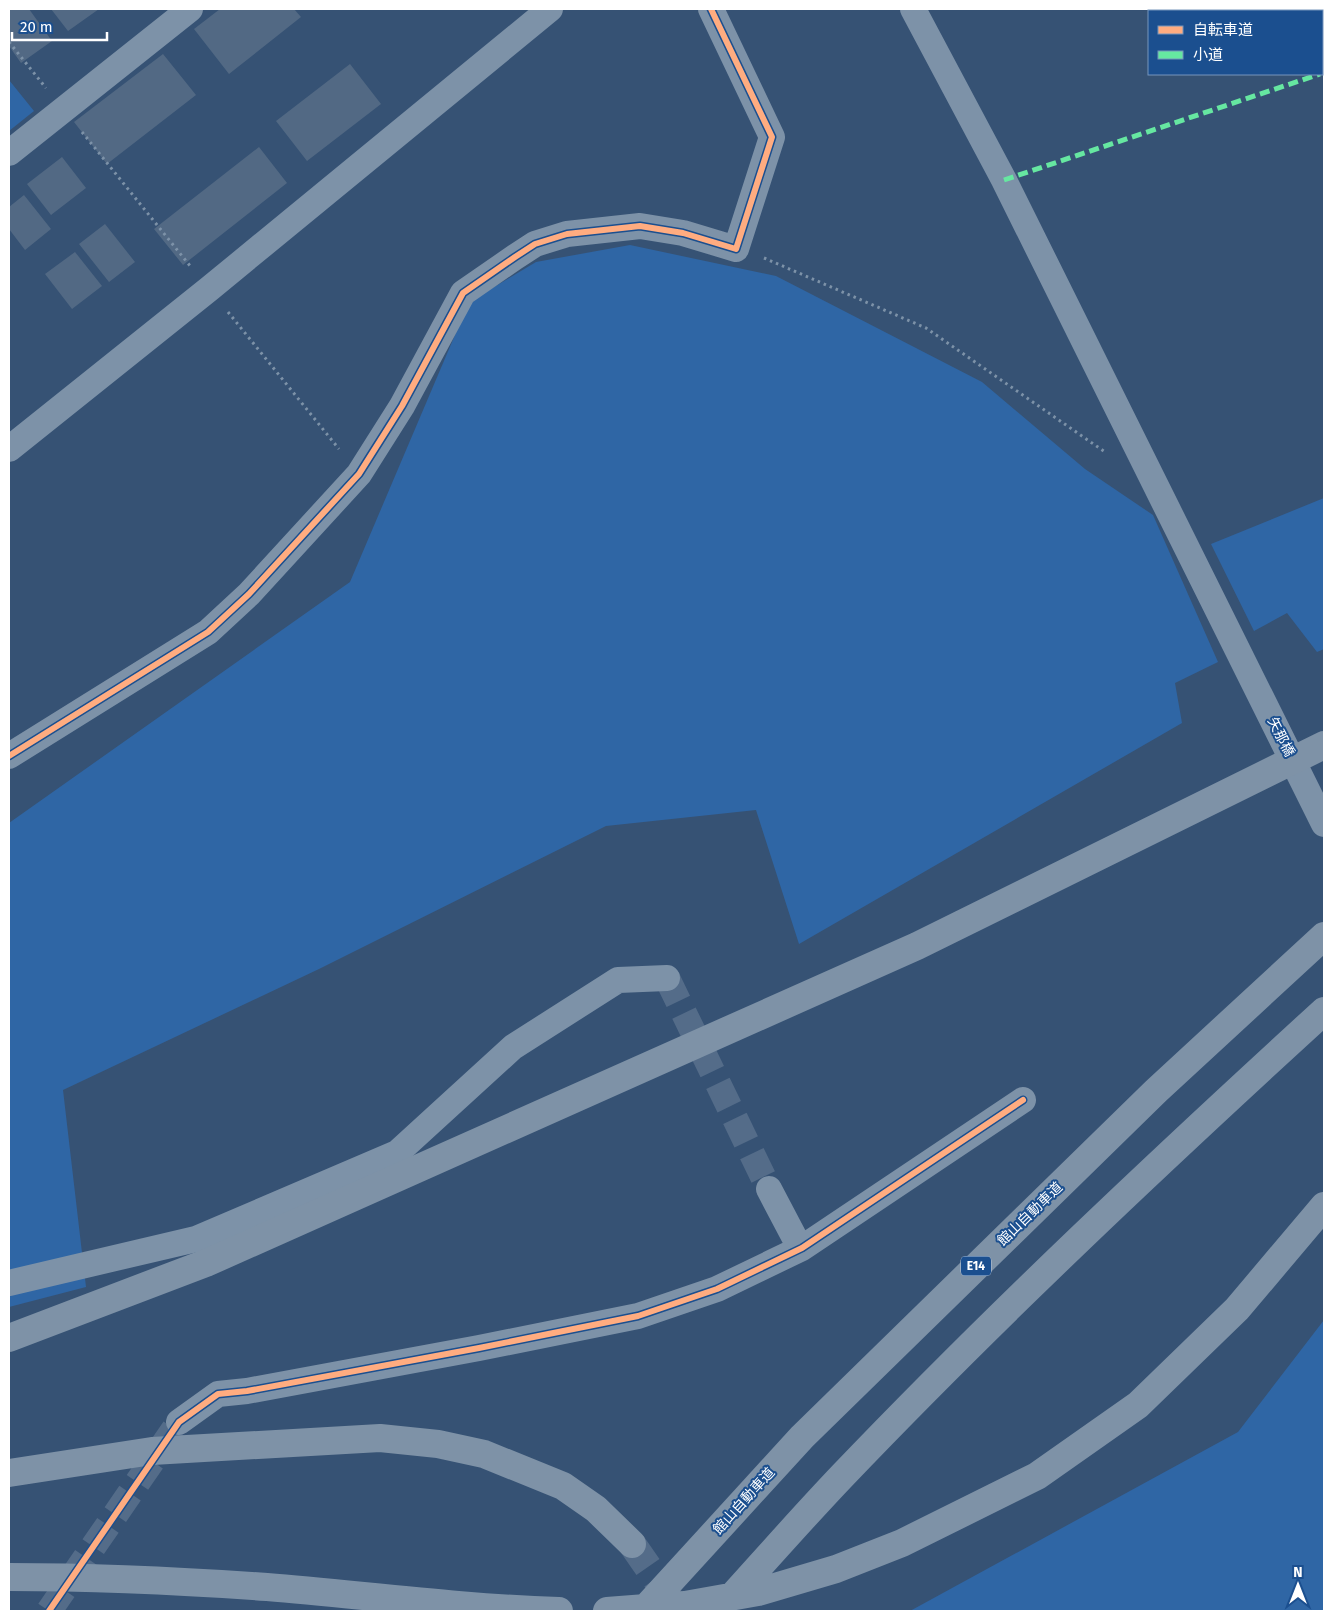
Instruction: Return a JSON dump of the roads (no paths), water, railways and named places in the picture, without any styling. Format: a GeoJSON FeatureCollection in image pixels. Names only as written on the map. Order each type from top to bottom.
{"type":"FeatureCollection","features":[{"type":"Feature","properties":{"kind":"highway"},"geometry":{"type":"LineString","coordinates":[[9,1338],[206,1263],[917,946],[1324,745]]}},
{"type":"Feature","properties":{"kind":"highway","name":"館山自動車道"},"geometry":{"type":"LineString","coordinates":[[643,1611],[829,1410],[1156,1091],[1324,936]]}},
{"type":"Feature","properties":{"kind":"highway"},"geometry":{"type":"LineString","coordinates":[[719,1611],[843,1475],[993,1323],[1193,1131],[1324,1011]]}},
{"type":"Feature","properties":{"kind":"highway"},"geometry":{"type":"LineString","coordinates":[[607,1611],[685,1605],[758,1592],[836,1568],[902,1543],[1037,1476],[1138,1405],[1237,1310],[1324,1206]]}},
{"type":"Feature","properties":{"kind":"highway"},"geometry":{"type":"LineString","coordinates":[[9,1473],[152,1451],[380,1438],[438,1444],[484,1454],[564,1486],[596,1509],[632,1544]]}},
{"type":"Feature","properties":{"kind":"highway"},"geometry":{"type":"LineString","coordinates":[[9,1577],[111,1578],[268,1588],[500,1610],[558,1611]]}},
{"type":"Feature","properties":{"kind":"street"},"geometry":{"type":"LineString","coordinates":[[9,153],[63,108],[190,9]]}},
{"type":"Feature","properties":{"kind":"street"},"geometry":{"type":"LineString","coordinates":[[9,449],[209,289],[550,9]]}},
{"type":"Feature","properties":{"kind":"street"},"geometry":{"type":"LineString","coordinates":[[9,756],[208,632],[249,594],[360,474],[402,406],[463,293],[536,244],[588,231],[640,226],[682,233],[736,248],[772,138],[711,9]]}},
{"type":"Feature","properties":{"kind":"street","name":"矢那橋"},"geometry":{"type":"LineString","coordinates":[[913,9],[1004,180],[1324,824]]}},
{"type":"Feature","properties":{"kind":"street"},"geometry":{"type":"LineString","coordinates":[[9,1283],[196,1239],[397,1153],[513,1047],[618,980],[667,978]]}},
{"type":"Feature","properties":{"kind":"street"},"geometry":{"type":"LineString","coordinates":[[179,1422],[218,1394],[247,1391],[479,1348],[638,1316],[717,1290],[800,1248],[1023,1100]]}},
{"type":"Feature","properties":{"kind":"street"},"geometry":{"type":"LineString","coordinates":[[769,1190],[800,1248]]}},
{"type":"Feature","properties":{"kind":"tunnel"},"geometry":{"type":"LineString","coordinates":[[667,978],[769,1189]]}},
{"type":"Feature","properties":{"kind":"tunnel"},"geometry":{"type":"LineString","coordinates":[[49,1611],[179,1422]]}},
{"type":"Feature","properties":{"kind":"tunnel"},"geometry":{"type":"LineString","coordinates":[[632,1544],[677,1609]]}}]}
